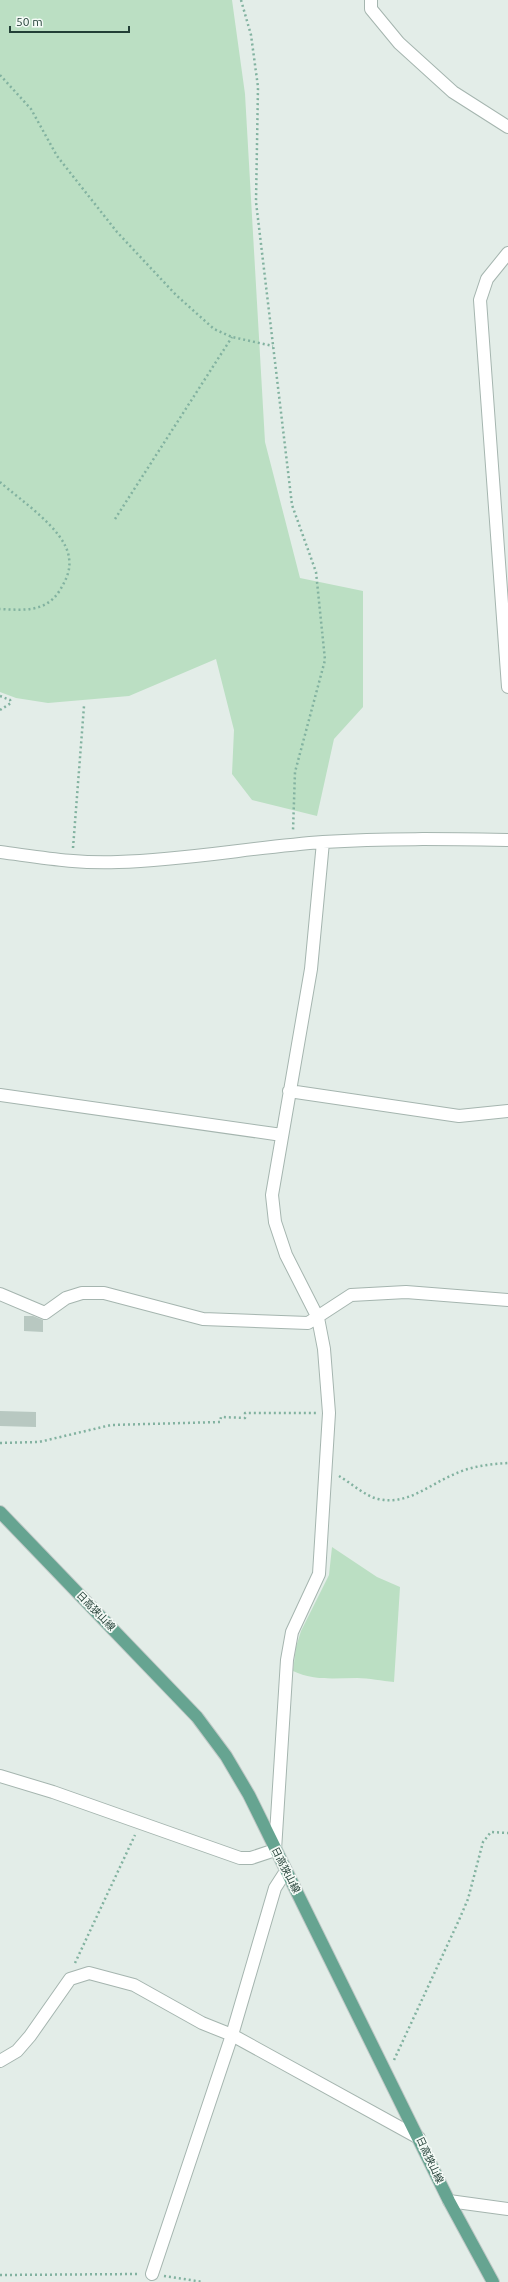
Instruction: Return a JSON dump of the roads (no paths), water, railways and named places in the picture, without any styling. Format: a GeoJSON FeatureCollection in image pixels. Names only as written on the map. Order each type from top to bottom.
{"type":"FeatureCollection","features":[{"type":"Feature","properties":{"kind":"main road","name":"日高狭山線"},"geometry":{"type":"LineString","coordinates":[[0,1512],[197,1717],[226,1756],[249,1795],[449,2201],[493,2282]]}},
{"type":"Feature","properties":{"kind":"street"},"geometry":{"type":"LineString","coordinates":[[371,0],[371,9],[399,43],[453,92],[508,126]]}},
{"type":"Feature","properties":{"kind":"street"},"geometry":{"type":"LineString","coordinates":[[508,253],[487,279],[480,300],[508,687]]}},
{"type":"Feature","properties":{"kind":"street"},"geometry":{"type":"LineString","coordinates":[[0,852],[71,861],[132,861],[195,856],[323,842],[414,838],[508,840]]}},
{"type":"Feature","properties":{"kind":"street"},"geometry":{"type":"LineString","coordinates":[[0,1776],[141,1822],[240,1858],[251,1858],[275,1850],[287,1660],[292,1632],[320,1574],[329,1414],[324,1349],[318,1318],[286,1255],[275,1222],[272,1195],[311,969],[323,842]]}},
{"type":"Feature","properties":{"kind":"street"},"geometry":{"type":"LineString","coordinates":[[289,1091],[459,1116],[508,1111]]}},
{"type":"Feature","properties":{"kind":"street"},"geometry":{"type":"LineString","coordinates":[[0,1095],[282,1135]]}},
{"type":"Feature","properties":{"kind":"street"},"geometry":{"type":"LineString","coordinates":[[0,1294],[45,1313],[66,1298],[82,1293],[104,1293],[203,1319],[308,1322],[318,1318],[351,1295],[406,1292],[508,1300]]}},
{"type":"Feature","properties":{"kind":"street"},"geometry":{"type":"LineString","coordinates":[[152,2274],[232,2034],[275,1888],[286,1871]]}},
{"type":"Feature","properties":{"kind":"street"},"geometry":{"type":"LineString","coordinates":[[0,2061],[17,2051],[70,1980],[89,1973],[134,1985],[202,2023],[232,2034],[419,2138]]}},
{"type":"Feature","properties":{"kind":"street"},"geometry":{"type":"LineString","coordinates":[[449,2201],[508,2210]]}}]}
